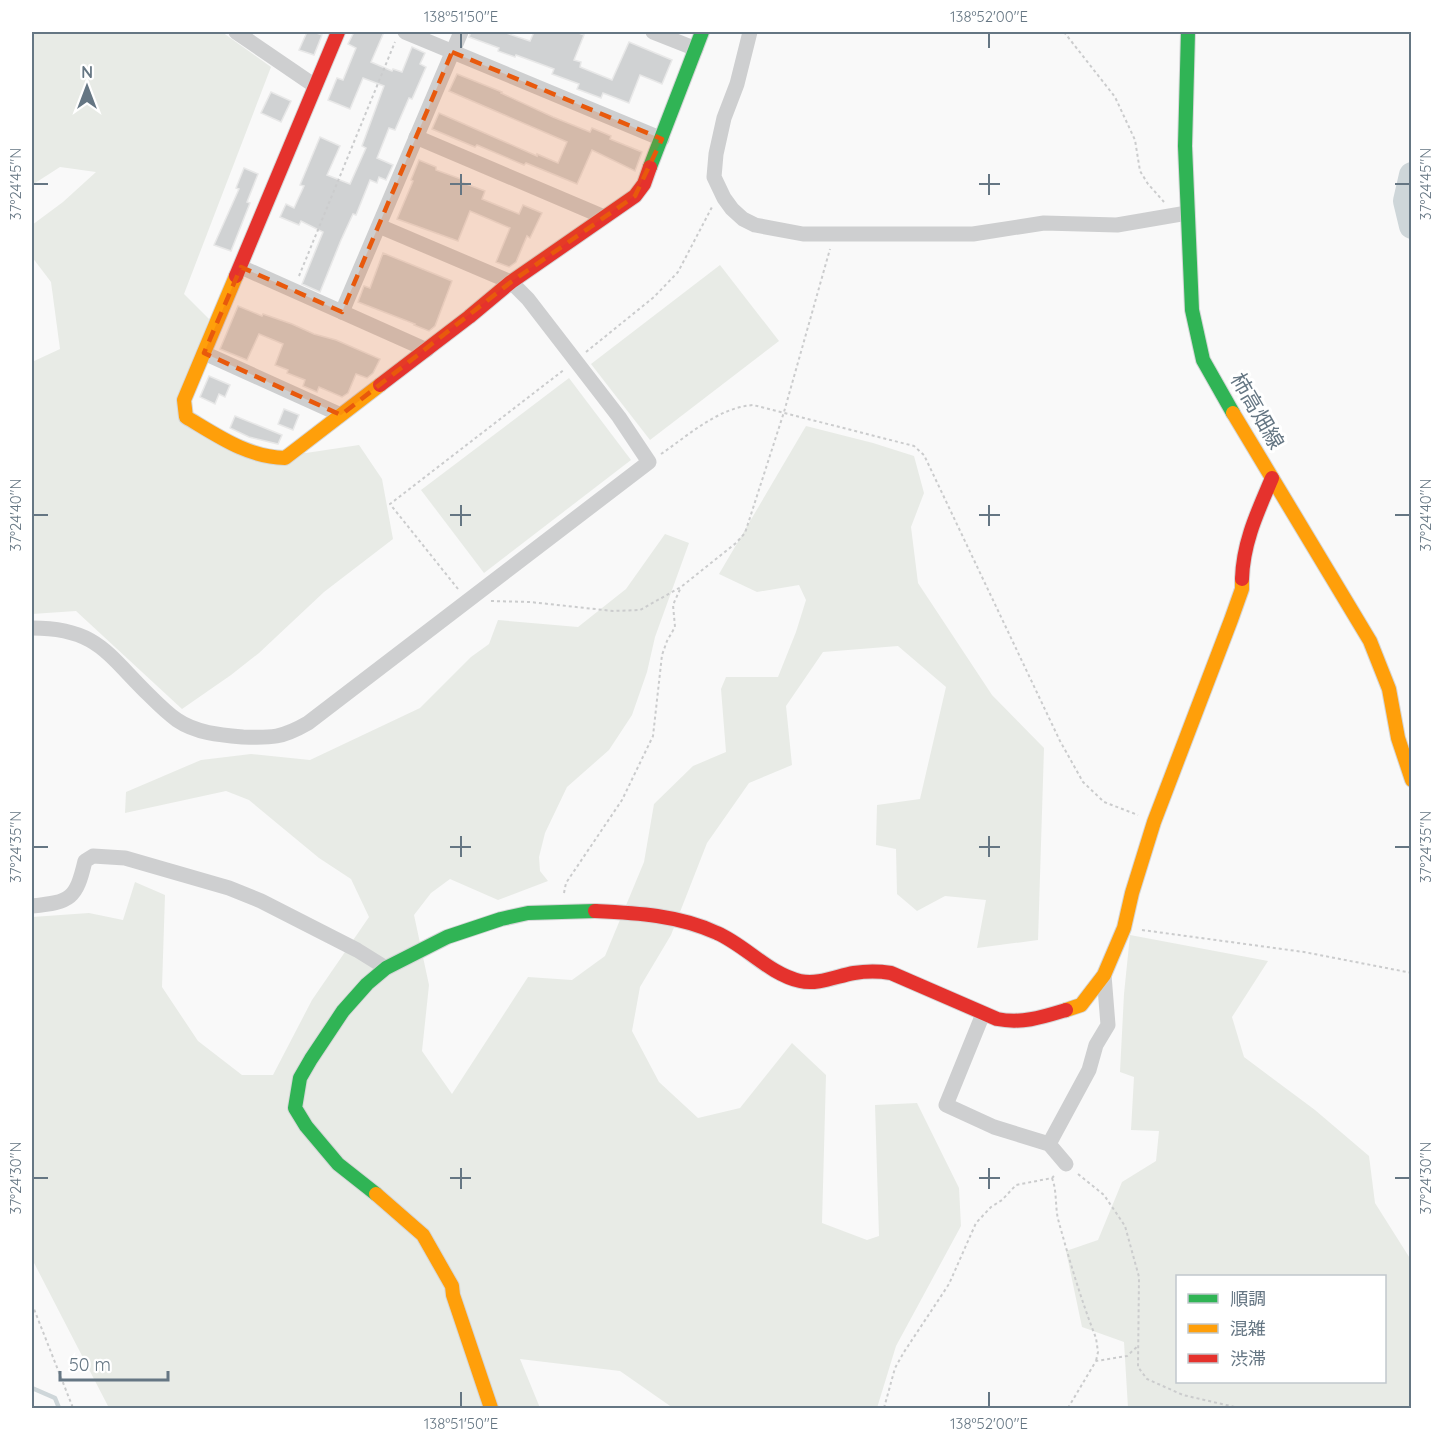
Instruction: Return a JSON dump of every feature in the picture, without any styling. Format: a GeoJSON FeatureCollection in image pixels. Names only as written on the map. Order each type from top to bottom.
{"type":"FeatureCollection","features":[{"type":"Feature","properties":{"kind":"street"},"geometry":{"type":"LineString","coordinates":[[236,32],[315,86]]}},
{"type":"Feature","properties":{"kind":"street"},"geometry":{"type":"LineString","coordinates":[[338,32],[184,400],[186,417],[241,449],[272,459],[285,458],[427,350],[511,282],[635,196],[644,184],[702,32]]}},
{"type":"Feature","properties":{"kind":"street"},"geometry":{"type":"LineString","coordinates":[[342,312],[461,32]]}},
{"type":"Feature","properties":{"kind":"street"},"geometry":{"type":"LineString","coordinates":[[652,32],[696,49]]}},
{"type":"Feature","properties":{"kind":"street"},"geometry":{"type":"LineString","coordinates":[[750,32],[737,84],[724,118],[716,154],[714,177],[724,198],[743,219],[755,225],[803,234],[973,234],[1044,223],[1117,225],[1187,213]]}},
{"type":"Feature","properties":{"kind":"street","name":"柿高畑線"},"geometry":{"type":"LineString","coordinates":[[1188,32],[1185,146],[1187,213],[1192,310],[1203,360],[1370,641],[1389,689],[1398,738],[1412,780]]}},
{"type":"Feature","properties":{"kind":"street"},"geometry":{"type":"LineString","coordinates":[[400,37],[452,52],[662,139]]}},
{"type":"Feature","properties":{"kind":"street"},"geometry":{"type":"LineString","coordinates":[[416,137],[604,217]]}},
{"type":"Feature","properties":{"kind":"street"},"geometry":{"type":"LineString","coordinates":[[32,628],[54,628],[71,632],[105,648],[163,708],[177,720],[192,728],[211,733],[266,738],[282,736],[308,723],[649,462],[619,417],[528,299],[511,282],[379,226]]}},
{"type":"Feature","properties":{"kind":"street"},"geometry":{"type":"LineString","coordinates":[[241,267],[427,350]]}},
{"type":"Feature","properties":{"kind":"street"},"geometry":{"type":"LineString","coordinates":[[204,353],[341,415]]}},
{"type":"Feature","properties":{"kind":"street"},"geometry":{"type":"LineString","coordinates":[[491,1408],[452,1286],[423,1235],[402,1215],[338,1164],[306,1126],[295,1108],[300,1078],[343,1011],[367,984],[386,968],[466,929],[528,913],[585,910],[654,914],[718,933],[783,974],[801,981],[819,981],[875,971],[891,973],[983,1014],[1013,1022],[1064,1012],[1081,1005],[1104,975],[1124,928],[1132,893],[1154,822],[1189,735],[1242,589],[1243,557],[1252,526],[1272,478]]}},
{"type":"Feature","properties":{"kind":"street"},"geometry":{"type":"LineString","coordinates":[[32,906],[59,902],[70,895],[79,886],[85,861],[93,856],[125,858],[229,888],[261,901],[357,950],[386,968]]}},
{"type":"Feature","properties":{"kind":"street"},"geometry":{"type":"LineString","coordinates":[[1049,1144],[1089,1070],[1096,1045],[1108,1025],[1104,975]]}},
{"type":"Feature","properties":{"kind":"street"},"geometry":{"type":"LineString","coordinates":[[983,1014],[946,1105],[994,1127],[1049,1144],[1066,1164]]}},
{"type":"Feature","properties":{"kind":"path"},"geometry":{"type":"LineString","coordinates":[[1064,32],[1115,97],[1135,140],[1140,171],[1166,204],[1170,216]]}},
{"type":"Feature","properties":{"kind":"path"},"geometry":{"type":"LineString","coordinates":[[293,290],[400,37]]}},
{"type":"Feature","properties":{"kind":"path"},"geometry":{"type":"LineString","coordinates":[[724,198],[714,203],[678,272],[667,285],[575,361],[390,504],[468,601],[530,602],[613,611],[640,610],[681,587],[736,543],[745,533],[784,412],[834,235]]}},
{"type":"Feature","properties":{"kind":"path"},"geometry":{"type":"LineString","coordinates":[[649,462],[717,415],[739,406],[753,405],[914,446],[924,455],[1060,741],[1083,783],[1104,802],[1154,822]]}},
{"type":"Feature","properties":{"kind":"path"},"geometry":{"type":"LineString","coordinates":[[562,911],[566,883],[622,800],[653,736],[662,655],[675,627],[673,605],[681,587]]}},
{"type":"Feature","properties":{"kind":"path"},"geometry":{"type":"LineString","coordinates":[[1124,928],[1304,952],[1412,973]]}},
{"type":"Feature","properties":{"kind":"path"},"geometry":{"type":"LineString","coordinates":[[884,1408],[895,1368],[949,1284],[976,1223],[1016,1185],[1052,1178],[1066,1164],[1104,1195],[1125,1226],[1139,1277],[1138,1367],[1147,1379],[1183,1395],[1222,1406],[1239,1408]]}},
{"type":"Feature","properties":{"kind":"path"},"geometry":{"type":"LineString","coordinates":[[1052,1178],[1055,1187],[1056,1210],[1064,1243],[1096,1338],[1096,1361],[1068,1408]]}},
{"type":"Feature","properties":{"kind":"path"},"geometry":{"type":"LineString","coordinates":[[32,1304],[73,1408]]}},
{"type":"Feature","properties":{"kind":"path"},"geometry":{"type":"LineString","coordinates":[[1096,1361],[1127,1356],[1138,1346]]}},
{"type":"Feature","properties":{"kind":"highlighted area"},"geometry":{"type":"Polygon","coordinates":[[[452,52],[662,139],[635,196],[511,282],[341,415],[204,353],[241,267],[342,312],[452,52]]]}},
{"type":"Feature","properties":{"kind":"shaded area"},"geometry":{"type":"Polygon","coordinates":[[[32,32],[222,32],[271,67],[184,294],[209,319],[179,415],[246,456],[306,453],[359,445],[382,479],[393,539],[324,592],[259,653],[182,709],[76,611],[32,614],[32,362],[60,349],[51,282],[32,257],[32,225],[63,202],[96,172],[60,167],[32,185],[32,32]]]}},
{"type":"Feature","properties":{"kind":"shaded area"},"geometry":{"type":"Polygon","coordinates":[[[720,265],[779,341],[650,440],[591,364],[720,265]]]}},
{"type":"Feature","properties":{"kind":"shaded area"},"geometry":{"type":"Polygon","coordinates":[[[569,378],[631,460],[484,573],[421,490],[569,378]]]}},
{"type":"Feature","properties":{"kind":"shaded area"},"geometry":{"type":"Polygon","coordinates":[[[806,426],[914,456],[924,493],[911,527],[918,583],[992,695],[1044,748],[1038,940],[977,948],[986,900],[945,896],[917,911],[897,894],[896,849],[876,845],[877,805],[920,799],[946,687],[898,646],[823,652],[786,706],[792,765],[749,783],[707,843],[671,935],[640,987],[632,1031],[659,1082],[698,1118],[740,1108],[792,1043],[826,1075],[822,1223],[867,1240],[879,1236],[875,1105],[917,1103],[959,1188],[961,1226],[896,1346],[877,1408],[673,1408],[620,1371],[520,1359],[540,1408],[109,1408],[32,1259],[32,917],[89,913],[123,920],[135,882],[165,895],[162,987],[198,1041],[242,1075],[273,1075],[312,1000],[369,917],[351,879],[319,858],[249,800],[226,791],[125,813],[126,792],[201,760],[251,754],[310,760],[420,708],[471,657],[489,644],[498,620],[578,627],[626,589],[665,534],[689,543],[655,637],[647,672],[632,715],[609,750],[567,787],[545,833],[539,857],[540,871],[548,881],[498,900],[450,879],[431,893],[414,915],[429,985],[422,1051],[452,1094],[528,977],[572,980],[605,956],[644,862],[654,804],[693,766],[726,752],[721,689],[726,677],[778,677],[806,600],[799,585],[757,592],[719,574],[806,426]]]}},
{"type":"Feature","properties":{"kind":"shaded area"},"geometry":{"type":"Polygon","coordinates":[[[1130,935],[1268,961],[1232,1017],[1244,1057],[1315,1110],[1369,1156],[1375,1203],[1411,1260],[1411,1408],[1128,1408],[1124,1342],[1082,1327],[1066,1251],[1098,1240],[1122,1182],[1156,1161],[1159,1131],[1131,1130],[1134,1077],[1120,1072],[1130,935]]]}},
{"type":"Feature","properties":{"kind":"building"},"geometry":{"type":"Polygon","coordinates":[[[307,32],[322,35],[314,55],[299,50],[307,32]]]}},
{"type":"Feature","properties":{"kind":"building"},"geometry":{"type":"Polygon","coordinates":[[[354,32],[384,32],[371,62],[392,71],[393,69],[402,72],[412,47],[425,53],[420,64],[426,67],[395,130],[389,128],[377,158],[393,165],[386,180],[379,177],[377,183],[370,180],[356,215],[353,214],[341,240],[320,292],[302,284],[323,232],[301,221],[299,225],[280,217],[286,204],[294,208],[304,186],[300,185],[320,137],[340,146],[327,175],[350,184],[366,148],[362,146],[384,86],[363,78],[350,109],[328,100],[337,78],[343,80],[356,48],[348,44],[354,32]]]}},
{"type":"Feature","properties":{"kind":"building"},"geometry":{"type":"Polygon","coordinates":[[[471,32],[503,32],[530,41],[534,32],[576,32],[584,35],[574,60],[581,62],[580,67],[612,80],[629,42],[672,60],[662,84],[640,75],[629,103],[603,93],[601,98],[577,89],[579,84],[552,74],[554,69],[498,51],[499,48],[469,37],[471,32]]]}},
{"type":"Feature","properties":{"kind":"building"},"geometry":{"type":"Polygon","coordinates":[[[457,74],[590,132],[592,128],[611,136],[610,139],[642,152],[635,171],[592,150],[577,184],[432,129],[439,113],[558,163],[567,142],[449,91],[457,74]]]}},
{"type":"Feature","properties":{"kind":"building"},"geometry":{"type":"Polygon","coordinates":[[[271,92],[291,101],[281,122],[261,113],[271,92]]]}},
{"type":"Feature","properties":{"kind":"building"},"geometry":{"type":"Polygon","coordinates":[[[419,160],[436,167],[436,170],[461,179],[461,182],[485,191],[482,199],[519,214],[523,205],[542,213],[530,238],[527,236],[516,262],[509,267],[496,262],[510,228],[470,211],[458,241],[397,219],[419,160]]]}},
{"type":"Feature","properties":{"kind":"building"},"geometry":{"type":"Polygon","coordinates":[[[244,168],[258,174],[247,202],[250,203],[231,251],[214,245],[239,189],[236,188],[244,168]]]}},
{"type":"Feature","properties":{"kind":"building"},"geometry":{"type":"Polygon","coordinates":[[[383,253],[452,281],[435,326],[429,331],[358,302],[364,286],[370,288],[383,253]]]}},
{"type":"Feature","properties":{"kind":"building"},"geometry":{"type":"Polygon","coordinates":[[[238,306],[336,340],[380,359],[373,373],[367,378],[356,374],[348,393],[342,397],[319,387],[317,392],[303,386],[305,380],[275,365],[283,344],[259,334],[247,360],[220,349],[238,306]]]}},
{"type":"Feature","properties":{"kind":"building"},"geometry":{"type":"Polygon","coordinates":[[[209,376],[230,385],[225,397],[219,394],[215,404],[200,397],[209,376]]]}},
{"type":"Feature","properties":{"kind":"building"},"geometry":{"type":"Polygon","coordinates":[[[284,409],[299,415],[293,430],[278,424],[284,409]]]}},
{"type":"Feature","properties":{"kind":"building"},"geometry":{"type":"Polygon","coordinates":[[[235,416],[282,435],[278,444],[249,437],[230,428],[235,416]]]}},
{"type":"Feature","properties":{"kind":"waterway"},"geometry":{"type":"LineString","coordinates":[[1412,175],[1406,201],[1412,226]]}},
{"type":"Feature","properties":{"kind":"waterway"},"geometry":{"type":"LineString","coordinates":[[32,1388],[55,1398],[59,1408]]}},
{"type":"Feature","properties":{"kind":"traffic: fast"},"geometry":{"type":"LineString","coordinates":[[650,167],[702,32]]}},
{"type":"Feature","properties":{"kind":"traffic: fast"},"geometry":{"type":"LineString","coordinates":[[1188,32],[1185,146],[1192,310],[1203,360],[1233,413]]}},
{"type":"Feature","properties":{"kind":"traffic: fast"},"geometry":{"type":"LineString","coordinates":[[376,1194],[338,1164],[306,1126],[295,1108],[300,1078],[343,1011],[367,984],[386,968],[447,937],[501,919],[528,913],[595,911]]}},
{"type":"Feature","properties":{"kind":"traffic: slow"},"geometry":{"type":"LineString","coordinates":[[236,276],[184,400],[186,417],[245,450],[285,458],[380,385]]}},
{"type":"Feature","properties":{"kind":"traffic: slow"},"geometry":{"type":"LineString","coordinates":[[1233,413],[1370,641],[1389,689],[1398,738],[1412,780]]}},
{"type":"Feature","properties":{"kind":"traffic: slow"},"geometry":{"type":"LineString","coordinates":[[1066,1010],[1081,1005],[1104,975],[1124,928],[1132,893],[1154,822],[1231,620],[1242,589],[1242,579]]}},
{"type":"Feature","properties":{"kind":"traffic: slow"},"geometry":{"type":"LineString","coordinates":[[376,1194],[423,1235],[452,1286],[491,1408]]}},
{"type":"Feature","properties":{"kind":"traffic: jam"},"geometry":{"type":"LineString","coordinates":[[236,276],[338,32]]}},
{"type":"Feature","properties":{"kind":"traffic: jam"},"geometry":{"type":"LineString","coordinates":[[380,385],[511,282],[635,196],[644,184],[650,167]]}},
{"type":"Feature","properties":{"kind":"traffic: jam"},"geometry":{"type":"LineString","coordinates":[[1242,579],[1248,539],[1272,478]]}},
{"type":"Feature","properties":{"kind":"traffic: jam"},"geometry":{"type":"LineString","coordinates":[[595,911],[657,916],[702,927],[727,938],[767,966],[800,981],[821,981],[863,972],[886,972],[997,1019],[1024,1020],[1066,1010]]}}]}
